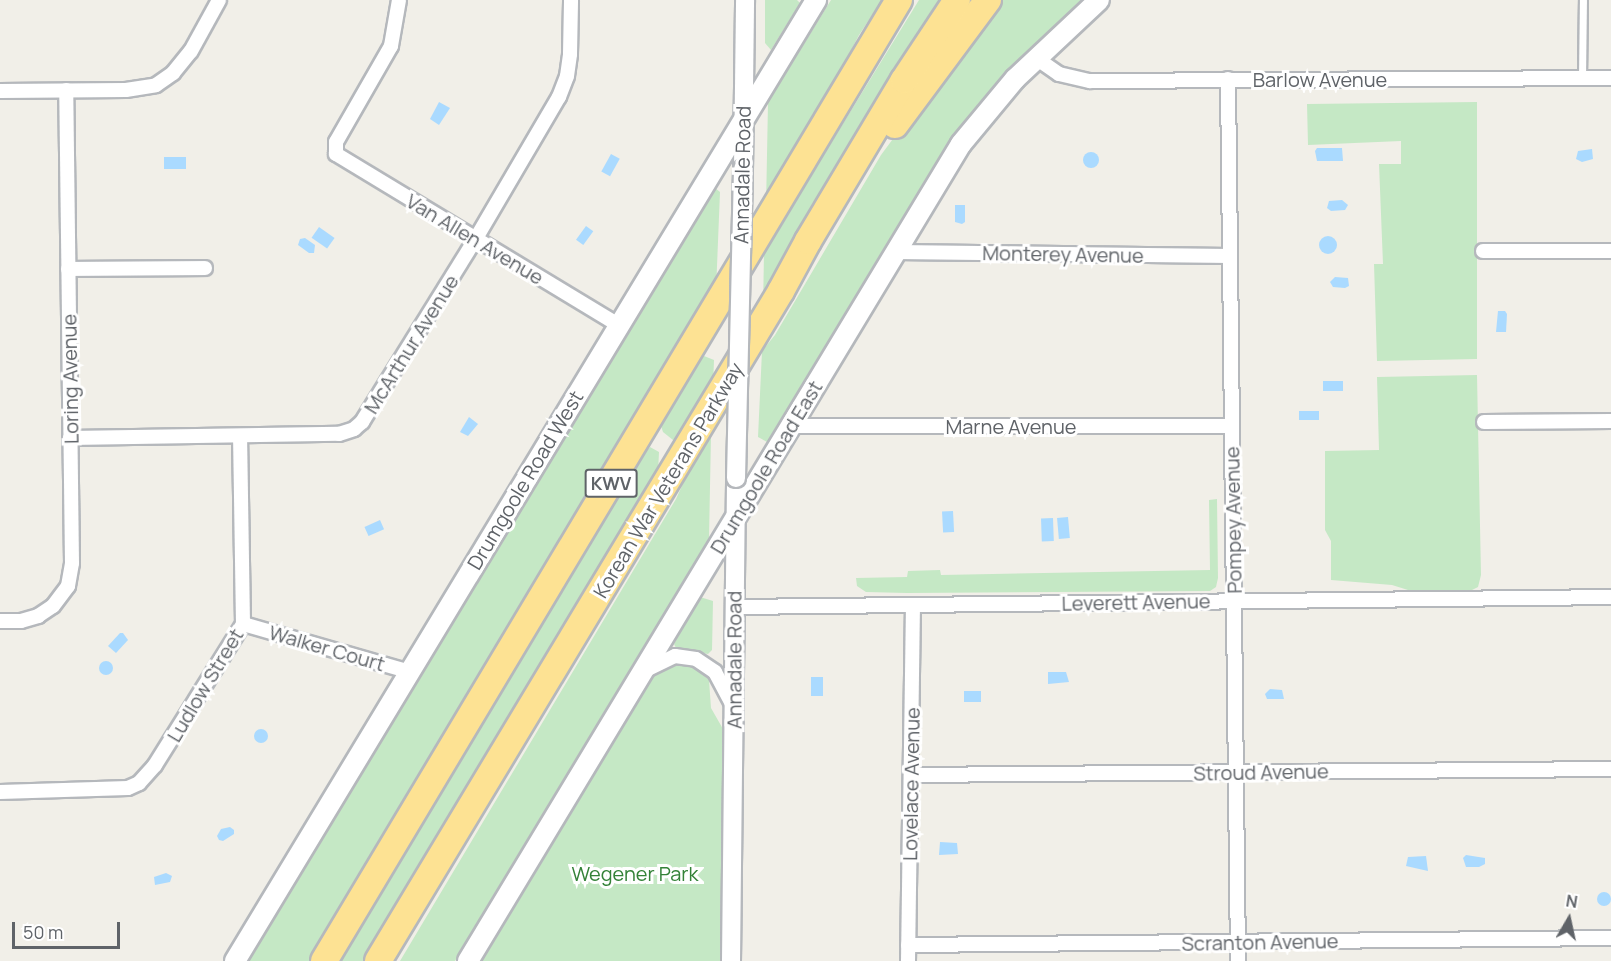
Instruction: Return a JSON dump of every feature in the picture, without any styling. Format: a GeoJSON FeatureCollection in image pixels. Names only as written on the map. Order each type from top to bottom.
{"type":"FeatureCollection","features":[{"type":"Feature","properties":{"kind":"highway","name":"KWV"},"geometry":{"type":"LineString","coordinates":[[324,961],[899,0]]}},
{"type":"Feature","properties":{"kind":"highway","name":"Korean War Veterans Parkway"},"geometry":{"type":"LineString","coordinates":[[378,961],[782,291],[808,241],[904,80],[957,0]]}},
{"type":"Feature","properties":{"kind":"highway"},"geometry":{"type":"LineString","coordinates":[[782,291],[874,153],[988,0]]}},
{"type":"Feature","properties":{"kind":"main road","name":"Drumgoole Road West"},"geometry":{"type":"LineString","coordinates":[[235,961],[816,0]]}},
{"type":"Feature","properties":{"kind":"main road","name":"Drumgoole Road East"},"geometry":{"type":"LineString","coordinates":[[468,961],[961,144],[997,99],[1035,58],[1099,0]]}},
{"type":"Feature","properties":{"kind":"street"},"geometry":{"type":"LineString","coordinates":[[0,91],[135,89],[165,80],[191,51],[219,0]]}},
{"type":"Feature","properties":{"kind":"street","name":"Van Allen Avenue"},"geometry":{"type":"LineString","coordinates":[[399,0],[390,46],[336,142],[335,151],[339,156],[475,240],[618,325]]}},
{"type":"Feature","properties":{"kind":"street","name":"McArthur Avenue"},"geometry":{"type":"LineString","coordinates":[[70,438],[339,434],[354,429],[362,422],[475,240],[559,97],[567,76],[570,54],[571,0]]}},
{"type":"Feature","properties":{"kind":"street","name":"Annadale Road"},"geometry":{"type":"LineString","coordinates":[[731,961],[735,516],[745,0]]}},
{"type":"Feature","properties":{"kind":"street","name":"Barlow Avenue"},"geometry":{"type":"LineString","coordinates":[[1035,58],[1059,74],[1082,80],[1611,78]]}},
{"type":"Feature","properties":{"kind":"street","name":"Pompey Avenue"},"geometry":{"type":"LineString","coordinates":[[1228,79],[1238,961]]}},
{"type":"Feature","properties":{"kind":"street","name":"Loring Avenue"},"geometry":{"type":"LineString","coordinates":[[0,621],[21,621],[38,616],[62,598],[68,586],[72,563],[66,90]]}},
{"type":"Feature","properties":{"kind":"street"},"geometry":{"type":"LineString","coordinates":[[1483,251],[1611,251]]}},
{"type":"Feature","properties":{"kind":"street","name":"Monterey Avenue"},"geometry":{"type":"LineString","coordinates":[[896,252],[1230,256]]}},
{"type":"Feature","properties":{"kind":"street"},"geometry":{"type":"LineString","coordinates":[[68,269],[205,268]]}},
{"type":"Feature","properties":{"kind":"street"},"geometry":{"type":"LineString","coordinates":[[1484,422],[1611,421]]}},
{"type":"Feature","properties":{"kind":"street","name":"Marne Avenue"},"geometry":{"type":"LineString","coordinates":[[790,426],[1232,426]]}},
{"type":"Feature","properties":{"kind":"street","name":"Ludlow Street"},"geometry":{"type":"LineString","coordinates":[[0,792],[115,790],[139,783],[155,765],[243,624],[240,437]]}},
{"type":"Feature","properties":{"kind":"street","name":"Leverett Avenue"},"geometry":{"type":"LineString","coordinates":[[734,607],[1611,597]]}},
{"type":"Feature","properties":{"kind":"street","name":"Lovelace Avenue"},"geometry":{"type":"LineString","coordinates":[[908,961],[913,606]]}},
{"type":"Feature","properties":{"kind":"street","name":"Walker Court"},"geometry":{"type":"LineString","coordinates":[[243,624],[410,672]]}},
{"type":"Feature","properties":{"kind":"street"},"geometry":{"type":"LineString","coordinates":[[641,672],[675,656],[706,663],[715,672],[735,712]]}},
{"type":"Feature","properties":{"kind":"street","name":"Stroud Avenue"},"geometry":{"type":"LineString","coordinates":[[912,775],[1611,769]]}},
{"type":"Feature","properties":{"kind":"street","name":"Scranton Avenue"},"geometry":{"type":"LineString","coordinates":[[908,945],[1611,938]]}},
{"type":"Feature","properties":{"kind":"lane"},"geometry":{"type":"LineString","coordinates":[[1582,78],[1583,0]]}},
{"type":"Feature","properties":{"kind":"green space"},"geometry":{"type":"Polygon","coordinates":[[[765,0],[797,0],[800,3],[771,50],[765,43],[765,0]]]}},
{"type":"Feature","properties":{"kind":"green space"},"geometry":{"type":"Polygon","coordinates":[[[831,0],[882,0],[859,35],[795,159],[766,207],[768,102],[831,0]]]}},
{"type":"Feature","properties":{"kind":"green space"},"geometry":{"type":"Polygon","coordinates":[[[919,0],[951,0],[763,311],[764,252],[919,0]]]}},
{"type":"Feature","properties":{"kind":"green space"},"geometry":{"type":"Polygon","coordinates":[[[996,0],[1082,0],[1018,61],[961,128],[934,168],[769,443],[758,437],[762,351],[775,335],[881,155],[996,0]]]}},
{"type":"Feature","properties":{"kind":"green space"},"geometry":{"type":"Polygon","coordinates":[[[1477,102],[1477,359],[1377,361],[1374,264],[1383,264],[1379,164],[1401,164],[1401,141],[1308,145],[1307,104],[1477,102]]]}},
{"type":"Feature","properties":{"kind":"green space"},"geometry":{"type":"Polygon","coordinates":[[[715,188],[720,192],[716,291],[309,961],[249,961],[715,188]]]}},
{"type":"Feature","properties":{"kind":"green space"},"geometry":{"type":"Polygon","coordinates":[[[704,356],[714,360],[713,386],[678,439],[673,440],[663,432],[660,423],[698,359],[704,356]]]}},
{"type":"Feature","properties":{"kind":"green space"},"geometry":{"type":"Polygon","coordinates":[[[1477,375],[1481,575],[1478,587],[1472,590],[1408,590],[1392,585],[1331,580],[1331,541],[1325,530],[1325,451],[1379,450],[1377,377],[1477,375]]]}},
{"type":"Feature","properties":{"kind":"green space"},"geometry":{"type":"Polygon","coordinates":[[[711,435],[709,539],[455,961],[400,961],[676,499],[711,435]]]}},
{"type":"Feature","properties":{"kind":"green space"},"geometry":{"type":"Polygon","coordinates":[[[650,447],[659,452],[658,473],[596,578],[589,584],[370,961],[337,961],[638,461],[650,447]]]}},
{"type":"Feature","properties":{"kind":"green space"},"geometry":{"type":"Polygon","coordinates":[[[1217,499],[1218,578],[1216,587],[1210,591],[907,593],[866,592],[857,586],[856,578],[907,577],[908,571],[940,570],[941,575],[1210,570],[1209,500],[1217,499]]]}},
{"type":"Feature","properties":{"kind":"green space"},"geometry":{"type":"Polygon","coordinates":[[[700,597],[713,601],[712,650],[708,654],[676,648],[674,644],[700,597]]]}},
{"type":"Feature","properties":{"kind":"green space","name":"Wegener Park"},"geometry":{"type":"Polygon","coordinates":[[[683,663],[698,669],[709,680],[711,708],[723,729],[720,961],[482,961],[653,677],[670,664],[683,663]]]}},
{"type":"Feature","properties":{"kind":"water"},"geometry":{"type":"Polygon","coordinates":[[[439,102],[450,108],[439,125],[430,119],[439,102]]]}},
{"type":"Feature","properties":{"kind":"water"},"geometry":{"type":"Polygon","coordinates":[[[1317,148],[1342,148],[1343,161],[1317,161],[1315,151],[1317,148]]]}},
{"type":"Feature","properties":{"kind":"water"},"geometry":{"type":"Polygon","coordinates":[[[1592,149],[1593,159],[1582,162],[1576,159],[1578,151],[1592,149]]]}},
{"type":"Feature","properties":{"kind":"water"},"geometry":{"type":"Polygon","coordinates":[[[1091,152],[1097,154],[1099,160],[1097,166],[1091,168],[1085,166],[1083,160],[1085,154],[1091,152]]]}},
{"type":"Feature","properties":{"kind":"water"},"geometry":{"type":"Polygon","coordinates":[[[611,154],[620,159],[610,176],[601,171],[611,154]]]}},
{"type":"Feature","properties":{"kind":"water"},"geometry":{"type":"Polygon","coordinates":[[[164,157],[186,157],[186,169],[164,169],[164,157]]]}},
{"type":"Feature","properties":{"kind":"water"},"geometry":{"type":"Polygon","coordinates":[[[1342,200],[1348,205],[1345,210],[1331,211],[1327,208],[1329,201],[1342,200]]]}},
{"type":"Feature","properties":{"kind":"water"},"geometry":{"type":"Polygon","coordinates":[[[955,205],[965,205],[965,222],[962,224],[955,222],[955,205]]]}},
{"type":"Feature","properties":{"kind":"water"},"geometry":{"type":"Polygon","coordinates":[[[586,226],[593,231],[583,245],[576,240],[586,226]]]}},
{"type":"Feature","properties":{"kind":"water"},"geometry":{"type":"Polygon","coordinates":[[[319,227],[335,238],[327,249],[312,238],[319,227]]]}},
{"type":"Feature","properties":{"kind":"water"},"geometry":{"type":"Polygon","coordinates":[[[1328,236],[1334,239],[1337,245],[1334,251],[1328,254],[1322,251],[1319,245],[1322,239],[1328,236]]]}},
{"type":"Feature","properties":{"kind":"water"},"geometry":{"type":"Polygon","coordinates":[[[305,238],[315,245],[314,253],[309,253],[298,245],[300,239],[305,238]]]}},
{"type":"Feature","properties":{"kind":"water"},"geometry":{"type":"Polygon","coordinates":[[[1335,277],[1348,278],[1349,286],[1333,287],[1330,282],[1335,277]]]}},
{"type":"Feature","properties":{"kind":"water"},"geometry":{"type":"Polygon","coordinates":[[[1498,311],[1505,311],[1507,314],[1506,332],[1496,332],[1498,311]]]}},
{"type":"Feature","properties":{"kind":"water"},"geometry":{"type":"Polygon","coordinates":[[[1323,381],[1343,381],[1343,391],[1323,391],[1323,381]]]}},
{"type":"Feature","properties":{"kind":"water"},"geometry":{"type":"Polygon","coordinates":[[[1299,411],[1319,411],[1319,420],[1299,420],[1299,411]]]}},
{"type":"Feature","properties":{"kind":"water"},"geometry":{"type":"Polygon","coordinates":[[[469,417],[478,424],[468,436],[460,432],[469,417]]]}},
{"type":"Feature","properties":{"kind":"water"},"geometry":{"type":"Polygon","coordinates":[[[953,511],[954,532],[943,533],[942,512],[953,511]]]}},
{"type":"Feature","properties":{"kind":"water"},"geometry":{"type":"Polygon","coordinates":[[[1068,517],[1070,538],[1059,539],[1057,518],[1068,517]]]}},
{"type":"Feature","properties":{"kind":"water"},"geometry":{"type":"Polygon","coordinates":[[[1041,518],[1053,518],[1054,541],[1042,541],[1041,518]]]}},
{"type":"Feature","properties":{"kind":"water"},"geometry":{"type":"Polygon","coordinates":[[[380,520],[384,529],[369,536],[364,527],[380,520]]]}},
{"type":"Feature","properties":{"kind":"water"},"geometry":{"type":"Polygon","coordinates":[[[120,633],[123,633],[128,640],[116,653],[108,646],[120,633]]]}},
{"type":"Feature","properties":{"kind":"water"},"geometry":{"type":"Polygon","coordinates":[[[103,661],[109,661],[113,668],[109,675],[103,675],[99,671],[99,665],[103,661]]]}},
{"type":"Feature","properties":{"kind":"water"},"geometry":{"type":"Polygon","coordinates":[[[1048,672],[1066,672],[1069,682],[1048,684],[1048,672]]]}},
{"type":"Feature","properties":{"kind":"water"},"geometry":{"type":"Polygon","coordinates":[[[811,677],[823,677],[823,696],[811,696],[811,677]]]}},
{"type":"Feature","properties":{"kind":"water"},"geometry":{"type":"Polygon","coordinates":[[[1270,689],[1282,690],[1284,699],[1267,699],[1265,694],[1270,689]]]}},
{"type":"Feature","properties":{"kind":"water"},"geometry":{"type":"Polygon","coordinates":[[[964,691],[981,691],[981,702],[964,702],[964,691]]]}},
{"type":"Feature","properties":{"kind":"water"},"geometry":{"type":"Polygon","coordinates":[[[258,729],[264,729],[268,736],[264,743],[258,743],[254,739],[254,733],[258,729]]]}},
{"type":"Feature","properties":{"kind":"water"},"geometry":{"type":"Polygon","coordinates":[[[230,827],[234,830],[234,834],[223,841],[219,840],[217,836],[221,829],[230,827]]]}},
{"type":"Feature","properties":{"kind":"water"},"geometry":{"type":"Polygon","coordinates":[[[940,842],[957,843],[958,854],[939,855],[940,842]]]}},
{"type":"Feature","properties":{"kind":"water"},"geometry":{"type":"Polygon","coordinates":[[[1466,855],[1485,858],[1485,864],[1479,867],[1466,867],[1463,858],[1466,855]]]}},
{"type":"Feature","properties":{"kind":"water"},"geometry":{"type":"Polygon","coordinates":[[[1426,856],[1428,871],[1406,866],[1408,857],[1426,856]]]}},
{"type":"Feature","properties":{"kind":"water"},"geometry":{"type":"Polygon","coordinates":[[[166,873],[172,876],[170,882],[155,885],[154,877],[166,873]]]}},
{"type":"Feature","properties":{"kind":"water"},"geometry":{"type":"Polygon","coordinates":[[[1601,892],[1607,892],[1611,899],[1607,906],[1601,906],[1597,902],[1597,896],[1601,892]]]}}]}
